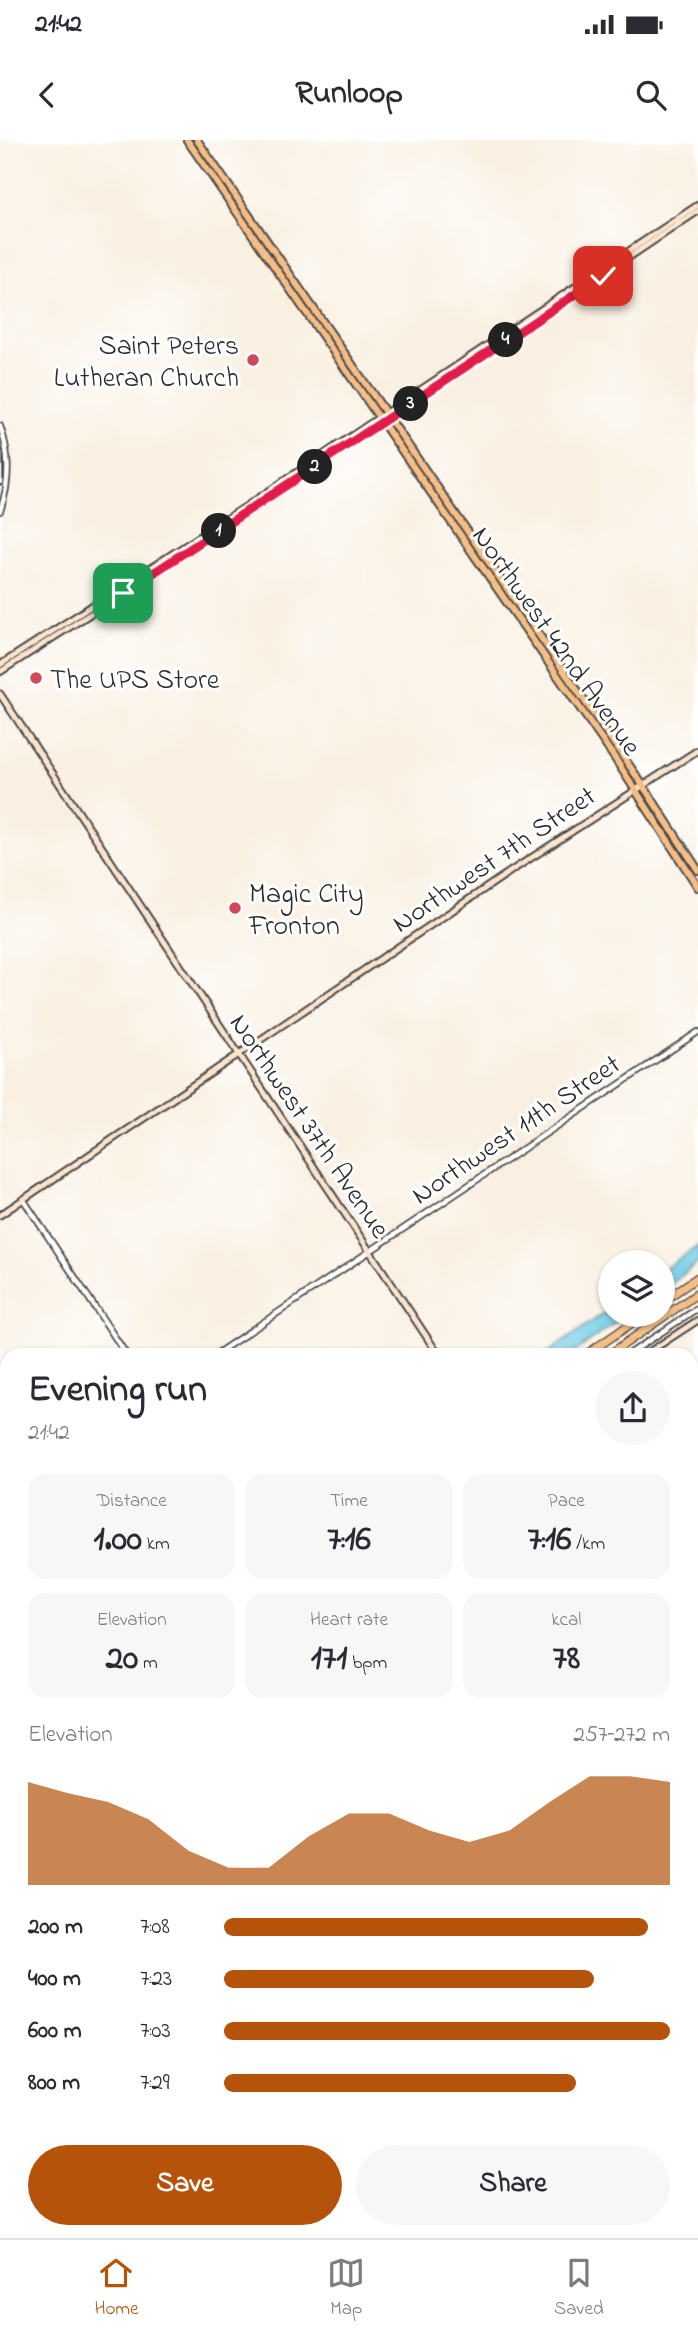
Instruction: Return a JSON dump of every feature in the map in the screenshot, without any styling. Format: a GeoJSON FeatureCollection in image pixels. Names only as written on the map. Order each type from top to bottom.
{"type":"FeatureCollection","features":[{"type":"Feature","properties":{"kind":"highway"},"geometry":{"type":"LineString","coordinates":[[675,1293],[698,1277]]}},
{"type":"Feature","properties":{"kind":"highway"},"geometry":{"type":"LineString","coordinates":[[619,1348],[698,1293]]}},
{"type":"Feature","properties":{"kind":"highway"},"geometry":{"type":"LineString","coordinates":[[596,1348],[626,1327]]}},
{"type":"Feature","properties":{"kind":"main road"},"geometry":{"type":"LineString","coordinates":[[187,140],[323,337],[346,357],[384,419]]}},
{"type":"Feature","properties":{"kind":"main road"},"geometry":{"type":"LineString","coordinates":[[197,140],[309,303],[384,419]]}},
{"type":"Feature","properties":{"kind":"main road"},"geometry":{"type":"LineString","coordinates":[[203,163],[204,150]]}},
{"type":"Feature","properties":{"kind":"main road"},"geometry":{"type":"LineString","coordinates":[[0,672],[384,419],[698,205]]}},
{"type":"Feature","properties":{"kind":"main road"},"geometry":{"type":"LineString","coordinates":[[0,665],[384,419],[698,211]]}},
{"type":"Feature","properties":{"kind":"main road"},"geometry":{"type":"LineString","coordinates":[[240,216],[252,220]]}},
{"type":"Feature","properties":{"kind":"main road"},"geometry":{"type":"LineString","coordinates":[[603,276],[607,266]]}},
{"type":"Feature","properties":{"kind":"main road"},"geometry":{"type":"LineString","coordinates":[[297,300],[309,303]]}},
{"type":"Feature","properties":{"kind":"main road","name":"Northwest 42nd Avenue"},"geometry":{"type":"LineString","coordinates":[[384,419],[438,503],[698,884]]}},
{"type":"Feature","properties":{"kind":"main road","name":"Northwest 42nd Avenue"},"geometry":{"type":"LineString","coordinates":[[384,419],[451,508],[642,784],[698,870]]}},
{"type":"Feature","properties":{"kind":"main road"},"geometry":{"type":"LineString","coordinates":[[438,503],[451,508]]}},
{"type":"Feature","properties":{"kind":"main road"},"geometry":{"type":"LineString","coordinates":[[123,593],[131,582]]}},
{"type":"Feature","properties":{"kind":"main road"},"geometry":{"type":"LineString","coordinates":[[80,621],[88,609]]}},
{"type":"Feature","properties":{"kind":"main road"},"geometry":{"type":"LineString","coordinates":[[562,683],[571,690],[578,691]]}},
{"type":"Feature","properties":{"kind":"main road","name":"Northwest 37th Avenue"},"geometry":{"type":"LineString","coordinates":[[0,694],[434,1348]]}},
{"type":"Feature","properties":{"kind":"main road"},"geometry":{"type":"LineString","coordinates":[[583,714],[599,721]]}},
{"type":"Feature","properties":{"kind":"main road","name":"Northwest 7th Street"},"geometry":{"type":"LineString","coordinates":[[0,1215],[642,784],[698,750]]}},
{"type":"Feature","properties":{"kind":"main road"},"geometry":{"type":"LineString","coordinates":[[656,1348],[698,1320]]}},
{"type":"Feature","properties":{"kind":"street"},"geometry":{"type":"LineString","coordinates":[[0,426],[8,469],[0,511]]}},
{"type":"Feature","properties":{"kind":"street"},"geometry":{"type":"LineString","coordinates":[[0,453],[0,482]]}},
{"type":"Feature","properties":{"kind":"street"},"geometry":{"type":"LineString","coordinates":[[1,464],[8,469]]}},
{"type":"Feature","properties":{"kind":"street","name":"Northwest 11th Street"},"geometry":{"type":"LineString","coordinates":[[225,1348],[698,1032]]}},
{"type":"Feature","properties":{"kind":"street"},"geometry":{"type":"LineString","coordinates":[[23,1199],[122,1348]]}},
{"type":"Feature","properties":{"kind":"street"},"geometry":{"type":"LineString","coordinates":[[638,1348],[698,1308]]}},
{"type":"Feature","properties":{"kind":"water"},"geometry":{"type":"Polygon","coordinates":[[[698,1246],[698,1263],[675,1281],[675,1262],[698,1246]]]}},
{"type":"Feature","properties":{"kind":"water"},"geometry":{"type":"Polygon","coordinates":[[[598,1317],[598,1327],[609,1327],[580,1348],[554,1348],[598,1317]]]}},
{"type":"Feature","properties":{"kind":"place","name":"Saint Peters Lutheran Church"},"geometry":{"type":"Point","coordinates":[253,360]}},
{"type":"Feature","properties":{"kind":"place","name":"The UPS Store"},"geometry":{"type":"Point","coordinates":[36,678]}},
{"type":"Feature","properties":{"kind":"place","name":"Magic City Fronton"},"geometry":{"type":"Point","coordinates":[235,908]}},
{"type":"Feature","properties":{"kind":"route"},"geometry":{"type":"LineString","coordinates":[[123,593],[603,276]]}}]}
